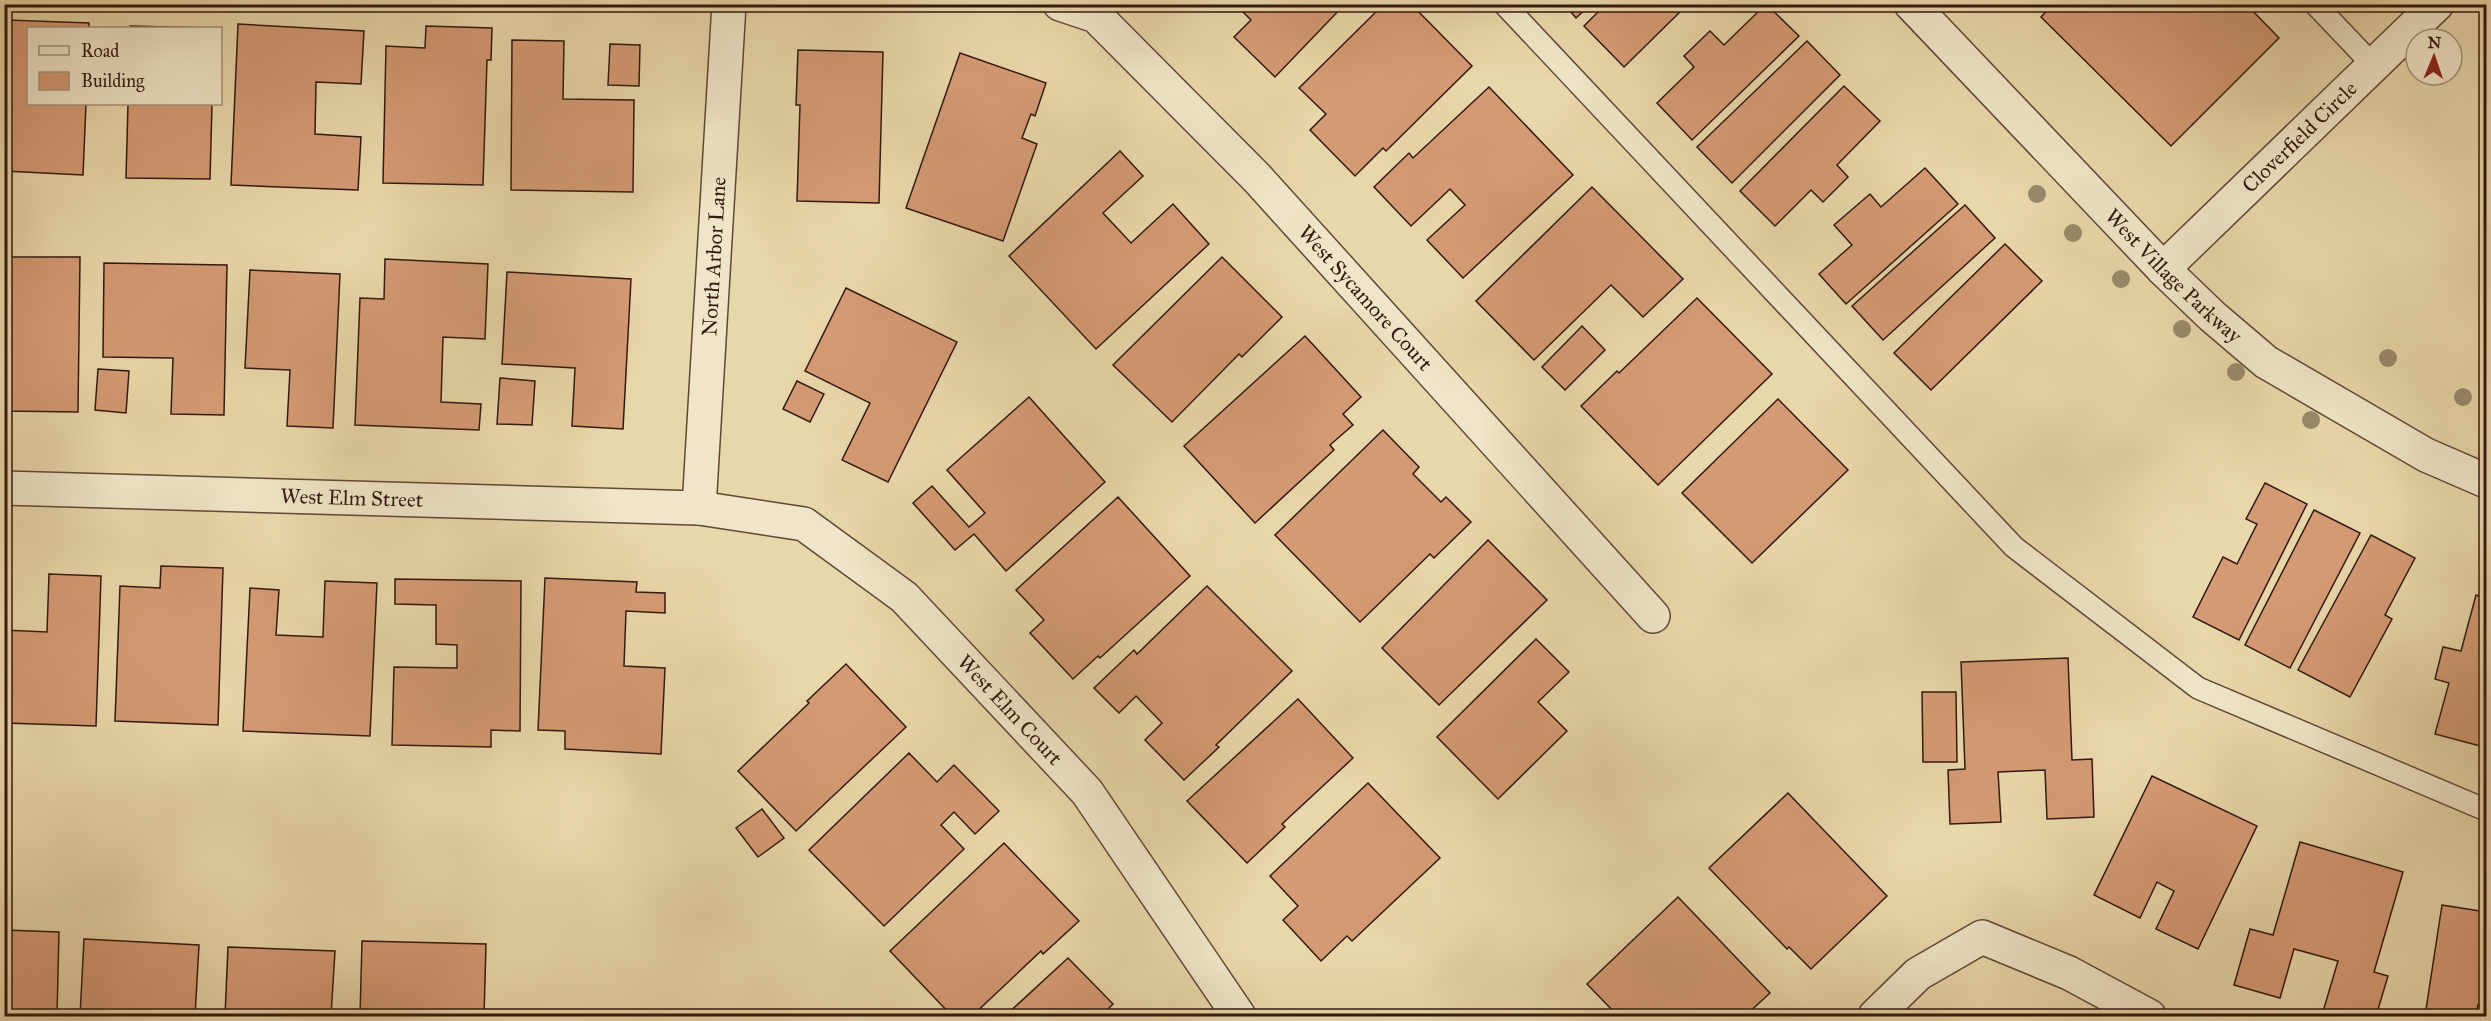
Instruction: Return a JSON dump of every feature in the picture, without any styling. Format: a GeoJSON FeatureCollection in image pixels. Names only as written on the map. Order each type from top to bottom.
{"type":"FeatureCollection","features":[{"type":"Feature","properties":{"kind":"street","name":"North Arbor Lane"},"geometry":{"type":"LineString","coordinates":[[699,508],[729,4]]}},
{"type":"Feature","properties":{"kind":"street","name":"West Sycamore Court"},"geometry":{"type":"LineString","coordinates":[[1060,4],[1096,16],[1257,178],[1653,616]]}},
{"type":"Feature","properties":{"kind":"street","name":"West Village Parkway"},"geometry":{"type":"LineString","coordinates":[[1911,4],[2163,269],[2212,316],[2266,362],[2427,455],[2487,481]]}},
{"type":"Feature","properties":{"kind":"street","name":"Cloverfield Circle"},"geometry":{"type":"LineString","coordinates":[[2163,269],[2437,4]]}},
{"type":"Feature","properties":{"kind":"street","name":"West Elm Street"},"geometry":{"type":"LineString","coordinates":[[4,488],[699,508]]}},
{"type":"Feature","properties":{"kind":"street","name":"West Elm Court"},"geometry":{"type":"LineString","coordinates":[[699,508],[804,524],[904,597],[1087,792],[1239,1017]]}},
{"type":"Feature","properties":{"kind":"street"},"geometry":{"type":"LineString","coordinates":[[1875,1017],[1918,974],[1982,937],[2069,973],[2149,1017]]}},
{"type":"Feature","properties":{"kind":"lane"},"geometry":{"type":"LineString","coordinates":[[1503,4],[2014,547],[2198,688],[2487,810]]}},
{"type":"Feature","properties":{"kind":"lane"},"geometry":{"type":"LineString","coordinates":[[2315,4],[2373,65]]}},
{"type":"Feature","properties":{"kind":"building"},"geometry":{"type":"Polygon","coordinates":[[[1235,4],[1345,4],[1275,77],[1234,37],[1251,20],[1235,4]]]}},
{"type":"Feature","properties":{"kind":"building"},"geometry":{"type":"Polygon","coordinates":[[[1384,4],[1411,4],[1472,66],[1386,151],[1383,148],[1355,176],[1310,130],[1326,114],[1299,88],[1384,4]]]}},
{"type":"Feature","properties":{"kind":"building"},"geometry":{"type":"Polygon","coordinates":[[[1564,4],[1591,4],[1576,18],[1564,4]]]}},
{"type":"Feature","properties":{"kind":"building"},"geometry":{"type":"Polygon","coordinates":[[[1606,4],[1680,4],[1684,8],[1624,67],[1584,26],[1606,4]]]}},
{"type":"Feature","properties":{"kind":"building"},"geometry":{"type":"Polygon","coordinates":[[[1766,4],[1799,36],[1692,140],[1657,103],[1694,67],[1684,56],[1710,31],[1724,45],[1766,4]]]}},
{"type":"Feature","properties":{"kind":"building"},"geometry":{"type":"Polygon","coordinates":[[[2053,4],[2246,4],[2279,38],[2171,146],[2041,17],[2053,4]]]}},
{"type":"Feature","properties":{"kind":"building"},"geometry":{"type":"Polygon","coordinates":[[[7,20],[89,23],[89,27],[27,27],[27,105],[86,105],[83,175],[4,171],[7,20]]]}},
{"type":"Feature","properties":{"kind":"building"},"geometry":{"type":"Polygon","coordinates":[[[238,24],[364,31],[361,84],[316,82],[315,134],[361,137],[358,190],[231,185],[238,24]]]}},
{"type":"Feature","properties":{"kind":"building"},"geometry":{"type":"Polygon","coordinates":[[[426,26],[492,28],[491,60],[487,60],[483,185],[383,183],[386,46],[425,48],[426,26]]]}},
{"type":"Feature","properties":{"kind":"building"},"geometry":{"type":"Polygon","coordinates":[[[512,40],[564,41],[563,99],[634,100],[633,192],[511,190],[512,40]]]}},
{"type":"Feature","properties":{"kind":"building"},"geometry":{"type":"Polygon","coordinates":[[[1807,41],[1840,75],[1732,183],[1697,147],[1807,41]]]}},
{"type":"Feature","properties":{"kind":"building"},"geometry":{"type":"Polygon","coordinates":[[[610,44],[640,45],[639,86],[608,85],[610,44]]]}},
{"type":"Feature","properties":{"kind":"building"},"geometry":{"type":"Polygon","coordinates":[[[798,50],[883,52],[879,203],[797,201],[800,105],[796,105],[798,50]]]}},
{"type":"Feature","properties":{"kind":"building"},"geometry":{"type":"Polygon","coordinates":[[[960,53],[1046,83],[1035,116],[1031,114],[1022,138],[1037,144],[1003,241],[906,208],[960,53]]]}},
{"type":"Feature","properties":{"kind":"building"},"geometry":{"type":"Polygon","coordinates":[[[1844,86],[1880,121],[1837,165],[1848,177],[1823,202],[1811,190],[1775,226],[1740,191],[1844,86]]]}},
{"type":"Feature","properties":{"kind":"building"},"geometry":{"type":"Polygon","coordinates":[[[1489,87],[1573,175],[1463,278],[1427,240],[1465,205],[1450,189],[1411,226],[1374,187],[1409,153],[1413,158],[1489,87]]]}},
{"type":"Feature","properties":{"kind":"building"},"geometry":{"type":"Polygon","coordinates":[[[128,105],[212,105],[210,179],[126,178],[128,105]]]}},
{"type":"Feature","properties":{"kind":"building"},"geometry":{"type":"Polygon","coordinates":[[[1120,151],[1143,176],[1103,213],[1131,243],[1173,204],[1209,244],[1096,349],[1009,256],[1120,151]]]}},
{"type":"Feature","properties":{"kind":"building"},"geometry":{"type":"Polygon","coordinates":[[[1925,168],[1958,204],[1846,304],[1819,274],[1852,245],[1834,225],[1870,194],[1881,207],[1925,168]]]}},
{"type":"Feature","properties":{"kind":"building"},"geometry":{"type":"Polygon","coordinates":[[[1592,187],[1683,279],[1643,317],[1611,285],[1534,360],[1476,301],[1592,187]]]}},
{"type":"Feature","properties":{"kind":"building"},"geometry":{"type":"Polygon","coordinates":[[[1965,205],[1995,238],[1883,340],[1852,306],[1965,205]]]}},
{"type":"Feature","properties":{"kind":"building"},"geometry":{"type":"Polygon","coordinates":[[[2005,244],[2042,281],[1931,390],[1894,353],[2005,244]]]}},
{"type":"Feature","properties":{"kind":"building"},"geometry":{"type":"Polygon","coordinates":[[[4,257],[80,257],[78,412],[4,411],[4,257]]]}},
{"type":"Feature","properties":{"kind":"building"},"geometry":{"type":"Polygon","coordinates":[[[1222,257],[1282,317],[1242,357],[1239,354],[1172,422],[1113,365],[1222,257]]]}},
{"type":"Feature","properties":{"kind":"building"},"geometry":{"type":"Polygon","coordinates":[[[385,259],[488,264],[485,339],[443,337],[441,402],[481,404],[479,430],[355,425],[360,298],[384,299],[385,259]]]}},
{"type":"Feature","properties":{"kind":"building"},"geometry":{"type":"Polygon","coordinates":[[[104,263],[227,265],[224,415],[171,414],[173,358],[103,357],[104,263]]]}},
{"type":"Feature","properties":{"kind":"building"},"geometry":{"type":"Polygon","coordinates":[[[250,270],[340,274],[333,428],[287,426],[290,370],[245,368],[250,270]]]}},
{"type":"Feature","properties":{"kind":"building"},"geometry":{"type":"Polygon","coordinates":[[[507,272],[631,279],[623,429],[572,426],[575,368],[502,364],[507,272]]]}},
{"type":"Feature","properties":{"kind":"building"},"geometry":{"type":"Polygon","coordinates":[[[846,288],[957,342],[888,482],[842,460],[870,403],[805,371],[846,288]]]}},
{"type":"Feature","properties":{"kind":"building"},"geometry":{"type":"Polygon","coordinates":[[[1697,298],[1772,374],[1658,485],[1581,406],[1697,298]]]}},
{"type":"Feature","properties":{"kind":"building"},"geometry":{"type":"Polygon","coordinates":[[[1582,326],[1605,350],[1565,390],[1542,367],[1582,326]]]}},
{"type":"Feature","properties":{"kind":"building"},"geometry":{"type":"Polygon","coordinates":[[[1305,336],[1361,397],[1343,414],[1353,425],[1330,445],[1334,450],[1255,523],[1184,446],[1305,336]]]}},
{"type":"Feature","properties":{"kind":"building"},"geometry":{"type":"Polygon","coordinates":[[[98,369],[129,371],[126,413],[95,410],[98,369]]]}},
{"type":"Feature","properties":{"kind":"building"},"geometry":{"type":"Polygon","coordinates":[[[500,378],[535,381],[532,425],[497,424],[500,378]]]}},
{"type":"Feature","properties":{"kind":"building"},"geometry":{"type":"Polygon","coordinates":[[[797,381],[824,394],[810,422],[783,409],[797,381]]]}},
{"type":"Feature","properties":{"kind":"building"},"geometry":{"type":"Polygon","coordinates":[[[1029,397],[1105,482],[1006,571],[974,534],[955,550],[913,503],[932,486],[969,527],[985,513],[947,470],[1029,397]]]}},
{"type":"Feature","properties":{"kind":"building"},"geometry":{"type":"Polygon","coordinates":[[[1778,399],[1848,470],[1752,563],[1682,493],[1778,399]]]}},
{"type":"Feature","properties":{"kind":"building"},"geometry":{"type":"Polygon","coordinates":[[[1383,430],[1419,467],[1413,474],[1441,502],[1446,497],[1471,522],[1434,558],[1430,554],[1360,622],[1275,535],[1383,430]]]}},
{"type":"Feature","properties":{"kind":"building"},"geometry":{"type":"Polygon","coordinates":[[[2265,483],[2307,504],[2239,640],[2193,617],[2223,557],[2237,564],[2257,524],[2246,519],[2265,483]]]}},
{"type":"Feature","properties":{"kind":"building"},"geometry":{"type":"Polygon","coordinates":[[[1118,497],[1190,576],[1100,658],[1098,656],[1073,679],[1030,633],[1044,620],[1016,590],[1118,497]]]}},
{"type":"Feature","properties":{"kind":"building"},"geometry":{"type":"Polygon","coordinates":[[[2314,510],[2360,533],[2290,668],[2245,645],[2314,510]]]}},
{"type":"Feature","properties":{"kind":"building"},"geometry":{"type":"Polygon","coordinates":[[[2371,535],[2415,558],[2385,615],[2392,619],[2350,697],[2298,670],[2371,535]]]}},
{"type":"Feature","properties":{"kind":"building"},"geometry":{"type":"Polygon","coordinates":[[[1488,540],[1547,600],[1439,705],[1382,648],[1488,540]]]}},
{"type":"Feature","properties":{"kind":"building"},"geometry":{"type":"Polygon","coordinates":[[[161,566],[223,568],[218,725],[115,721],[120,586],[160,588],[161,566]]]}},
{"type":"Feature","properties":{"kind":"building"},"geometry":{"type":"Polygon","coordinates":[[[49,574],[101,576],[96,726],[4,723],[4,630],[47,632],[49,574]]]}},
{"type":"Feature","properties":{"kind":"building"},"geometry":{"type":"Polygon","coordinates":[[[545,578],[637,582],[636,592],[665,593],[665,613],[626,611],[624,666],[665,668],[661,754],[565,749],[565,731],[538,730],[545,578]]]}},
{"type":"Feature","properties":{"kind":"building"},"geometry":{"type":"Polygon","coordinates":[[[395,579],[521,581],[520,731],[491,730],[491,747],[392,745],[394,667],[457,668],[457,645],[436,644],[436,605],[395,604],[395,579]]]}},
{"type":"Feature","properties":{"kind":"building"},"geometry":{"type":"Polygon","coordinates":[[[325,581],[377,583],[370,736],[243,731],[250,588],[279,590],[276,635],[323,637],[325,581]]]}},
{"type":"Feature","properties":{"kind":"building"},"geometry":{"type":"Polygon","coordinates":[[[1207,586],[1292,671],[1216,745],[1219,747],[1184,780],[1145,740],[1162,723],[1136,696],[1119,713],[1094,688],[1134,650],[1137,654],[1207,586]]]}},
{"type":"Feature","properties":{"kind":"building"},"geometry":{"type":"Polygon","coordinates":[[[2476,595],[2486,598],[2486,737],[2484,747],[2435,734],[2449,683],[2435,679],[2443,647],[2461,651],[2476,595]]]}},
{"type":"Feature","properties":{"kind":"building"},"geometry":{"type":"Polygon","coordinates":[[[1536,639],[1569,672],[1538,702],[1567,731],[1498,799],[1437,737],[1536,639]]]}},
{"type":"Feature","properties":{"kind":"building"},"geometry":{"type":"Polygon","coordinates":[[[2068,658],[2072,760],[2092,759],[2094,817],[2047,819],[2045,770],[1998,772],[2001,822],[1950,824],[1948,770],[1965,769],[1961,662],[2068,658]]]}},
{"type":"Feature","properties":{"kind":"building"},"geometry":{"type":"Polygon","coordinates":[[[846,664],[906,727],[796,831],[738,771],[846,664]]]}},
{"type":"Feature","properties":{"kind":"building"},"geometry":{"type":"Polygon","coordinates":[[[1922,692],[1956,692],[1957,762],[1923,762],[1922,692]]]}},
{"type":"Feature","properties":{"kind":"building"},"geometry":{"type":"Polygon","coordinates":[[[1298,699],[1353,758],[1282,824],[1285,827],[1247,863],[1187,801],[1298,699]]]}},
{"type":"Feature","properties":{"kind":"building"},"geometry":{"type":"Polygon","coordinates":[[[909,753],[937,782],[954,765],[999,811],[975,834],[954,812],[941,825],[964,849],[884,926],[809,850],[909,753]]]}},
{"type":"Feature","properties":{"kind":"building"},"geometry":{"type":"Polygon","coordinates":[[[2152,776],[2257,826],[2198,949],[2156,929],[2174,891],[2157,882],[2140,918],[2094,895],[2152,776]]]}},
{"type":"Feature","properties":{"kind":"building"},"geometry":{"type":"Polygon","coordinates":[[[1368,783],[1440,858],[1352,941],[1347,936],[1321,961],[1283,920],[1298,906],[1270,876],[1368,783]]]}},
{"type":"Feature","properties":{"kind":"building"},"geometry":{"type":"Polygon","coordinates":[[[1788,793],[1887,896],[1811,969],[1789,947],[1787,949],[1709,868],[1788,793]]]}},
{"type":"Feature","properties":{"kind":"building"},"geometry":{"type":"Polygon","coordinates":[[[762,809],[784,838],[758,857],[736,828],[762,809]]]}},
{"type":"Feature","properties":{"kind":"building"},"geometry":{"type":"Polygon","coordinates":[[[2300,842],[2403,872],[2374,972],[2388,976],[2376,1016],[2322,1015],[2338,961],[2294,949],[2280,998],[2234,985],[2250,929],[2273,935],[2300,842]]]}},
{"type":"Feature","properties":{"kind":"building"},"geometry":{"type":"Polygon","coordinates":[[[1004,843],[1079,921],[1043,954],[1041,951],[972,1016],[952,1016],[890,951],[1004,843]]]}},
{"type":"Feature","properties":{"kind":"building"},"geometry":{"type":"Polygon","coordinates":[[[1678,897],[1770,993],[1745,1016],[1618,1016],[1587,984],[1678,897]]]}},
{"type":"Feature","properties":{"kind":"building"},"geometry":{"type":"Polygon","coordinates":[[[2442,905],[2486,912],[2486,1007],[2478,1005],[2476,1016],[2425,1016],[2442,905]]]}},
{"type":"Feature","properties":{"kind":"building"},"geometry":{"type":"Polygon","coordinates":[[[4,930],[59,932],[57,1016],[4,1016],[4,930]]]}},
{"type":"Feature","properties":{"kind":"building"},"geometry":{"type":"Polygon","coordinates":[[[84,939],[199,945],[195,1016],[80,1016],[84,939]]]}},
{"type":"Feature","properties":{"kind":"building"},"geometry":{"type":"Polygon","coordinates":[[[362,941],[486,944],[484,1016],[360,1016],[362,941]]]}},
{"type":"Feature","properties":{"kind":"building"},"geometry":{"type":"Polygon","coordinates":[[[228,947],[335,951],[331,1016],[225,1016],[228,947]]]}},
{"type":"Feature","properties":{"kind":"building"},"geometry":{"type":"Polygon","coordinates":[[[1068,958],[1113,1004],[1101,1016],[1005,1016],[1068,958]]]}}]}
